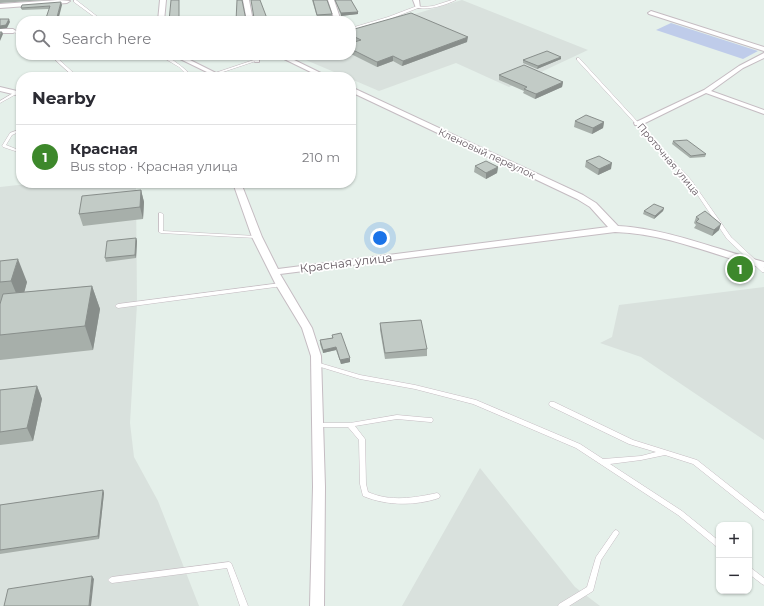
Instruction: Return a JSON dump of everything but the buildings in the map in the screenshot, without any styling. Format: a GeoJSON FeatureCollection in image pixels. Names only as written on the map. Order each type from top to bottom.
{"type":"FeatureCollection","features":[{"type":"Feature","properties":{"kind":"street"},"geometry":{"type":"LineString","coordinates":[[161,16],[163,0]]}},
{"type":"Feature","properties":{"kind":"street"},"geometry":{"type":"LineString","coordinates":[[246,0],[249,16]]}},
{"type":"Feature","properties":{"kind":"street"},"geometry":{"type":"LineString","coordinates":[[331,0],[336,16]]}},
{"type":"Feature","properties":{"kind":"street"},"geometry":{"type":"LineString","coordinates":[[416,0],[418,7]]}},
{"type":"Feature","properties":{"kind":"street"},"geometry":{"type":"LineString","coordinates":[[0,6],[67,1]]}},
{"type":"Feature","properties":{"kind":"street"},"geometry":{"type":"LineString","coordinates":[[651,13],[764,49]]}},
{"type":"Feature","properties":{"kind":"street"},"geometry":{"type":"LineString","coordinates":[[0,31],[14,31]]}},
{"type":"Feature","properties":{"kind":"street"},"geometry":{"type":"LineString","coordinates":[[638,123],[706,91],[741,67],[764,55]]}},
{"type":"Feature","properties":{"kind":"street"},"geometry":{"type":"LineString","coordinates":[[186,60],[211,72]]}},
{"type":"Feature","properties":{"kind":"street"},"geometry":{"type":"LineString","coordinates":[[290,60],[315,72]]}},
{"type":"Feature","properties":{"kind":"street"},"geometry":{"type":"LineString","coordinates":[[0,89],[16,92]]}},
{"type":"Feature","properties":{"kind":"street","name":"Кленовый переулок"},"geometry":{"type":"LineString","coordinates":[[356,91],[580,196],[593,205],[615,229]]}},
{"type":"Feature","properties":{"kind":"street"},"geometry":{"type":"LineString","coordinates":[[706,91],[764,112]]}},
{"type":"Feature","properties":{"kind":"street"},"geometry":{"type":"LineString","coordinates":[[239,188],[257,237],[281,285],[307,328],[316,356],[319,487],[316,606]]}},
{"type":"Feature","properties":{"kind":"street","name":"Красная улица"},"geometry":{"type":"LineString","coordinates":[[275,272],[615,229],[633,229],[671,235],[760,264]]}},
{"type":"Feature","properties":{"kind":"lane"},"geometry":{"type":"LineString","coordinates":[[356,28],[389,18],[418,7],[433,7],[456,0]]}},
{"type":"Feature","properties":{"kind":"lane"},"geometry":{"type":"LineString","coordinates":[[75,1],[95,16]]}},
{"type":"Feature","properties":{"kind":"lane","name":"Проточная улица"},"geometry":{"type":"LineString","coordinates":[[578,59],[690,181],[729,238],[760,264],[764,271]]}},
{"type":"Feature","properties":{"kind":"lane"},"geometry":{"type":"LineString","coordinates":[[57,60],[71,72]]}},
{"type":"Feature","properties":{"kind":"lane"},"geometry":{"type":"LineString","coordinates":[[169,60],[187,72]]}},
{"type":"Feature","properties":{"kind":"lane"},"geometry":{"type":"LineString","coordinates":[[216,72],[251,60]]}},
{"type":"Feature","properties":{"kind":"lane"},"geometry":{"type":"LineString","coordinates":[[0,102],[16,94]]}},
{"type":"Feature","properties":{"kind":"lane"},"geometry":{"type":"LineString","coordinates":[[16,132],[11,134],[4,146],[16,150]]}},
{"type":"Feature","properties":{"kind":"lane"},"geometry":{"type":"LineString","coordinates":[[161,214],[161,232],[257,237]]}},
{"type":"Feature","properties":{"kind":"lane"},"geometry":{"type":"LineString","coordinates":[[118,306],[281,285]]}},
{"type":"Feature","properties":{"kind":"lane"},"geometry":{"type":"LineString","coordinates":[[316,364],[360,377],[474,402],[578,446],[680,514],[716,543]]}},
{"type":"Feature","properties":{"kind":"lane"},"geometry":{"type":"LineString","coordinates":[[552,404],[631,442],[695,462],[764,517]]}},
{"type":"Feature","properties":{"kind":"lane"},"geometry":{"type":"LineString","coordinates":[[317,425],[350,425],[397,418],[430,420]]}},
{"type":"Feature","properties":{"kind":"lane"},"geometry":{"type":"LineString","coordinates":[[350,425],[362,439],[363,484],[365,494],[373,498],[388,500],[424,500],[437,496]]}},
{"type":"Feature","properties":{"kind":"lane"},"geometry":{"type":"LineString","coordinates":[[603,462],[642,458],[664,453]]}},
{"type":"Feature","properties":{"kind":"lane"},"geometry":{"type":"LineString","coordinates":[[562,606],[590,589],[598,558],[616,533]]}},
{"type":"Feature","properties":{"kind":"lane"},"geometry":{"type":"LineString","coordinates":[[112,580],[229,565],[244,606]]}},
{"type":"Feature","properties":{"kind":"lane"},"geometry":{"type":"LineString","coordinates":[[752,572],[764,582]]}},
{"type":"Feature","properties":{"kind":"shaded area"},"geometry":{"type":"Polygon","coordinates":[[[462,0],[588,50],[509,87],[456,63],[379,91],[356,81],[356,72],[334,72],[306,60],[356,60],[356,30],[378,25],[462,0]]]}},
{"type":"Feature","properties":{"kind":"shaded area"},"geometry":{"type":"Polygon","coordinates":[[[671,23],[758,51],[743,59],[656,30],[671,23]]]}},
{"type":"Feature","properties":{"kind":"shaded area"},"geometry":{"type":"Polygon","coordinates":[[[16,185],[16,188],[136,188],[137,304],[130,423],[134,457],[158,501],[199,606],[0,606],[0,187],[16,185]]]}},
{"type":"Feature","properties":{"kind":"shaded area"},"geometry":{"type":"Polygon","coordinates":[[[764,287],[764,440],[641,357],[600,343],[612,337],[619,305],[764,287]]]}},
{"type":"Feature","properties":{"kind":"shaded area"},"geometry":{"type":"Polygon","coordinates":[[[480,468],[575,587],[600,606],[402,606],[480,468]]]}},
{"type":"Feature","properties":{"kind":"place","name":"Красная"},"geometry":{"type":"Point","coordinates":[740,269]}}]}
